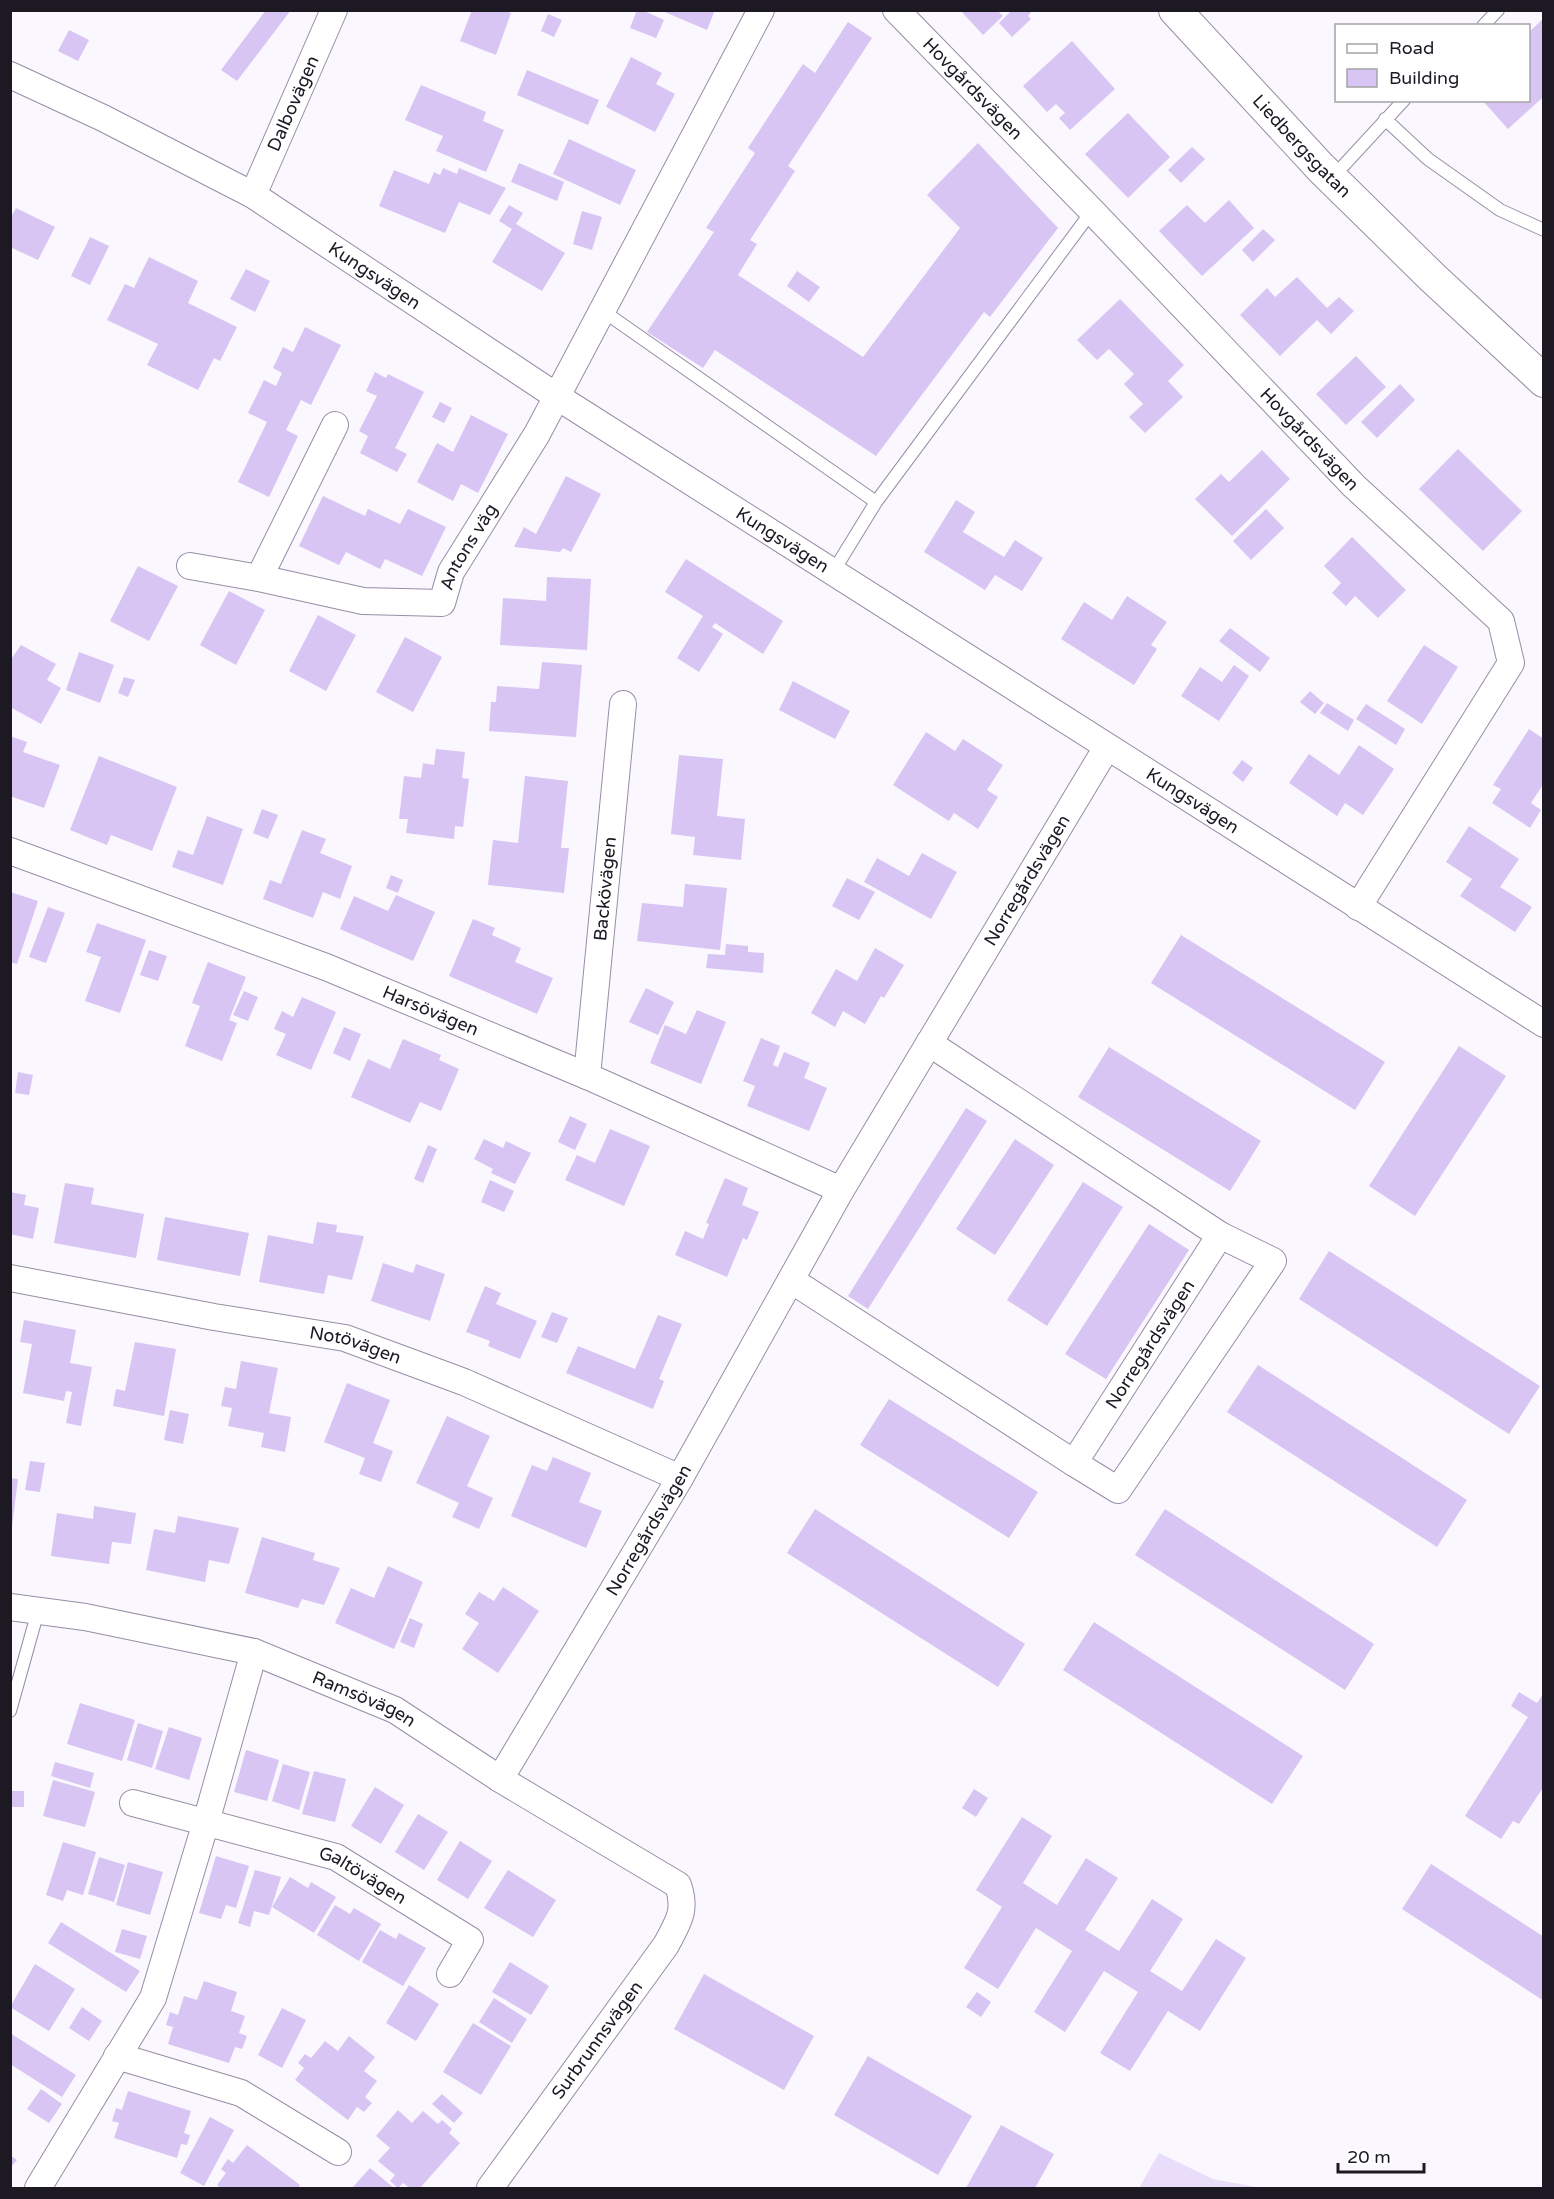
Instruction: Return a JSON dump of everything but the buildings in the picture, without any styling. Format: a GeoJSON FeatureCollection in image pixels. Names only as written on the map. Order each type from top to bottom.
{"type":"FeatureCollection","features":[{"type":"Feature","properties":{"kind":"street","name":"Dalbovägen"},"geometry":{"type":"LineString","coordinates":[[252,195],[334,10]]}},
{"type":"Feature","properties":{"kind":"street"},"geometry":{"type":"LineString","coordinates":[[556,396],[761,10]]}},
{"type":"Feature","properties":{"kind":"street","name":"Hovgårdsvägen"},"geometry":{"type":"LineString","coordinates":[[896,10],[1092,211],[1354,486],[1501,621],[1511,663],[1358,907]]}},
{"type":"Feature","properties":{"kind":"street","name":"Liedbergsgatan"},"geometry":{"type":"LineString","coordinates":[[1174,10],[1321,168],[1433,278],[1544,381]]}},
{"type":"Feature","properties":{"kind":"street","name":"Liedbergsgatan"},"geometry":{"type":"LineString","coordinates":[[1203,10],[1344,165],[1433,278]]}},
{"type":"Feature","properties":{"kind":"street","name":"Kungsvägen"},"geometry":{"type":"LineString","coordinates":[[10,75],[103,118],[252,195],[556,396],[1544,1024]]}},
{"type":"Feature","properties":{"kind":"street","name":"Antons väg"},"geometry":{"type":"LineString","coordinates":[[190,566],[259,578],[363,601],[442,603],[452,572],[537,434],[556,396]]}},
{"type":"Feature","properties":{"kind":"street"},"geometry":{"type":"LineString","coordinates":[[259,578],[335,425]]}},
{"type":"Feature","properties":{"kind":"street","name":"Backövägen"},"geometry":{"type":"LineString","coordinates":[[587,1076],[623,704]]}},
{"type":"Feature","properties":{"kind":"street","name":"Norregårdsvägen"},"geometry":{"type":"LineString","coordinates":[[500,1779],[680,1478],[842,1190],[1107,747]]}},
{"type":"Feature","properties":{"kind":"street","name":"Harsövägen"},"geometry":{"type":"LineString","coordinates":[[10,851],[327,967],[587,1076],[842,1190]]}},
{"type":"Feature","properties":{"kind":"street"},"geometry":{"type":"LineString","coordinates":[[791,1280],[1118,1490],[1273,1261],[1220,1234],[929,1043]]}},
{"type":"Feature","properties":{"kind":"street","name":"Norregårdsvägen"},"geometry":{"type":"LineString","coordinates":[[1074,1463],[1220,1234]]}},
{"type":"Feature","properties":{"kind":"street","name":"Notövägen"},"geometry":{"type":"LineString","coordinates":[[10,1278],[214,1317],[345,1338],[464,1382],[680,1478]]}},
{"type":"Feature","properties":{"kind":"street","name":"Ramsövägen"},"geometry":{"type":"LineString","coordinates":[[10,1607],[85,1617],[254,1652],[394,1710],[500,1779],[678,1885]]}},
{"type":"Feature","properties":{"kind":"street"},"geometry":{"type":"LineString","coordinates":[[38,2188],[153,1998],[254,1652]]}},
{"type":"Feature","properties":{"kind":"street","name":"Galtövägen"},"geometry":{"type":"LineString","coordinates":[[133,1803],[336,1857],[470,1940],[450,1974]]}},
{"type":"Feature","properties":{"kind":"street","name":"Surbrunnsvägen"},"geometry":{"type":"LineString","coordinates":[[490,2188],[666,1945],[680,1919],[683,1900],[678,1885]]}},
{"type":"Feature","properties":{"kind":"street"},"geometry":{"type":"LineString","coordinates":[[117,2056],[241,2093],[338,2152]]}},
{"type":"Feature","properties":{"kind":"lane"},"geometry":{"type":"LineString","coordinates":[[1485,24],[1498,10]]}},
{"type":"Feature","properties":{"kind":"lane"},"geometry":{"type":"LineString","coordinates":[[1344,165],[1402,102]]}},
{"type":"Feature","properties":{"kind":"lane"},"geometry":{"type":"LineString","coordinates":[[1385,119],[1428,159],[1500,210],[1544,230]]}},
{"type":"Feature","properties":{"kind":"lane"},"geometry":{"type":"LineString","coordinates":[[833,572],[876,502],[1092,211]]}},
{"type":"Feature","properties":{"kind":"lane"},"geometry":{"type":"LineString","coordinates":[[603,311],[876,502]]}},
{"type":"Feature","properties":{"kind":"lane"},"geometry":{"type":"LineString","coordinates":[[10,1711],[38,1611]]}},
{"type":"Feature","properties":{"kind":"shaded area"},"geometry":{"type":"Polygon","coordinates":[[[1159,2153],[1213,2179],[1262,2188],[1139,2188],[1159,2153]]]}}]}
